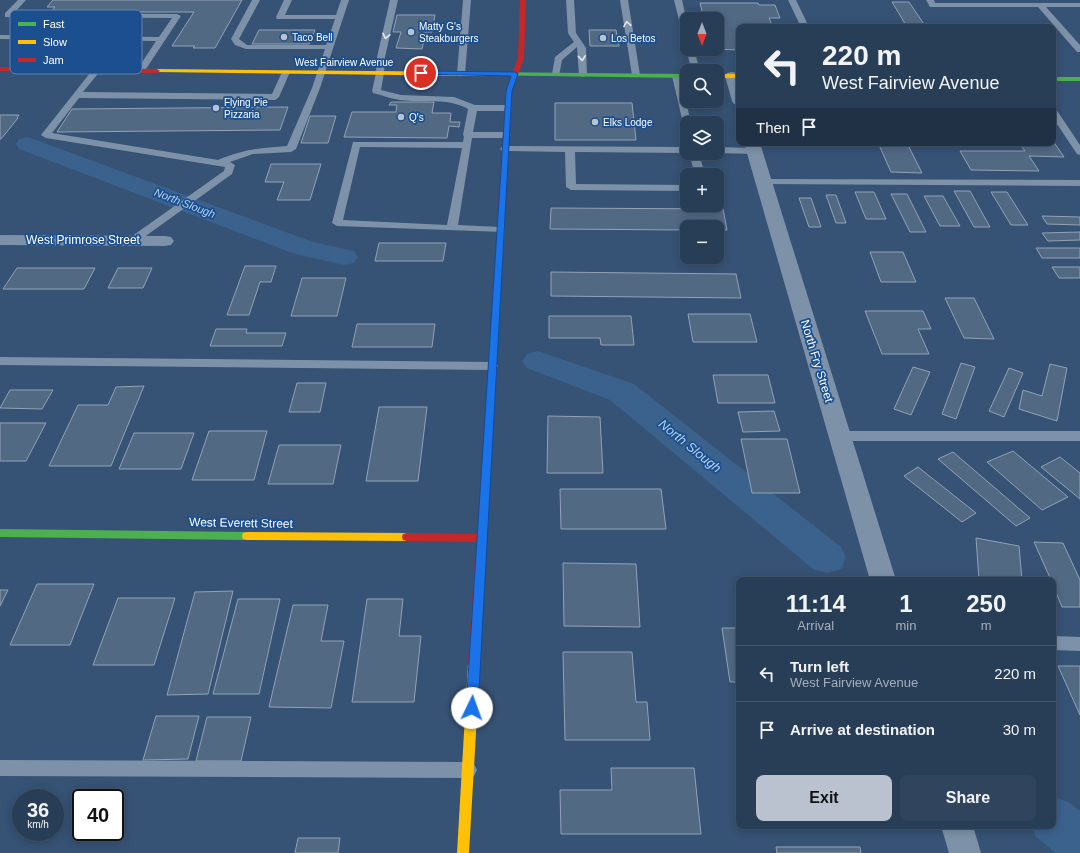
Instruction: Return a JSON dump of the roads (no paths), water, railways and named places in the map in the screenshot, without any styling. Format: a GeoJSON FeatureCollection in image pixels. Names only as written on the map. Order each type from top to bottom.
{"type":"FeatureCollection","features":[{"type":"Feature","properties":{"kind":"street"},"geometry":{"type":"LineString","coordinates":[[463,853],[509,91],[522,58],[523,0]]}},
{"type":"Feature","properties":{"kind":"street","name":"West Fairview Avenue"},"geometry":{"type":"LineString","coordinates":[[0,69],[10,69]]}},
{"type":"Feature","properties":{"kind":"street","name":"West Fairview Avenue"},"geometry":{"type":"LineString","coordinates":[[142,70],[680,76]]}},
{"type":"Feature","properties":{"kind":"street"},"geometry":{"type":"LineString","coordinates":[[724,76],[735,76]]}},
{"type":"Feature","properties":{"kind":"street"},"geometry":{"type":"LineString","coordinates":[[1056,79],[1080,79]]}},
{"type":"Feature","properties":{"kind":"street","name":"North Fry Street"},"geometry":{"type":"LineString","coordinates":[[753,147],[882,577]]}},
{"type":"Feature","properties":{"kind":"street","name":"West Primrose Street"},"geometry":{"type":"LineString","coordinates":[[0,240],[165,241]]}},
{"type":"Feature","properties":{"kind":"street","name":"West Everett Street"},"geometry":{"type":"LineString","coordinates":[[0,533],[482,538]]}},
{"type":"Feature","properties":{"kind":"street"},"geometry":{"type":"LineString","coordinates":[[958,829],[965,853]]}},
{"type":"Feature","properties":{"kind":"lane"},"geometry":{"type":"LineString","coordinates":[[11,10],[22,0]]}},
{"type":"Feature","properties":{"kind":"lane"},"geometry":{"type":"LineString","coordinates":[[256,0],[235,39],[238,43],[246,47],[328,48]]}},
{"type":"Feature","properties":{"kind":"lane"},"geometry":{"type":"LineString","coordinates":[[288,0],[280,17],[339,17]]}},
{"type":"Feature","properties":{"kind":"lane"},"geometry":{"type":"LineString","coordinates":[[220,163],[240,154],[253,151],[291,149],[316,88],[320,72],[345,0]]}},
{"type":"Feature","properties":{"kind":"lane"},"geometry":{"type":"LineString","coordinates":[[394,0],[381,58],[380,73],[376,91],[391,96],[448,98],[465,102],[473,108],[508,108]]}},
{"type":"Feature","properties":{"kind":"lane"},"geometry":{"type":"LineString","coordinates":[[461,74],[467,0]]}},
{"type":"Feature","properties":{"kind":"lane"},"geometry":{"type":"LineString","coordinates":[[570,0],[572,33],[582,48],[583,75]]}},
{"type":"Feature","properties":{"kind":"lane"},"geometry":{"type":"LineString","coordinates":[[624,0],[636,75]]}},
{"type":"Feature","properties":{"kind":"lane"},"geometry":{"type":"LineString","coordinates":[[678,0],[681,12]]}},
{"type":"Feature","properties":{"kind":"lane"},"geometry":{"type":"LineString","coordinates":[[792,0],[804,24]]}},
{"type":"Feature","properties":{"kind":"lane"},"geometry":{"type":"LineString","coordinates":[[930,0],[933,5],[1080,5]]}},
{"type":"Feature","properties":{"kind":"lane"},"geometry":{"type":"LineString","coordinates":[[1040,5],[1080,50]]}},
{"type":"Feature","properties":{"kind":"lane"},"geometry":{"type":"LineString","coordinates":[[0,8],[14,8]]}},
{"type":"Feature","properties":{"kind":"lane"},"geometry":{"type":"LineString","coordinates":[[142,16],[177,16],[142,69]]}},
{"type":"Feature","properties":{"kind":"lane"},"geometry":{"type":"LineString","coordinates":[[0,38],[10,38]]}},
{"type":"Feature","properties":{"kind":"lane"},"geometry":{"type":"LineString","coordinates":[[142,39],[162,39]]}},
{"type":"Feature","properties":{"kind":"lane"},"geometry":{"type":"LineString","coordinates":[[556,74],[558,59],[578,43]]}},
{"type":"Feature","properties":{"kind":"lane"},"geometry":{"type":"LineString","coordinates":[[77,95],[275,97],[286,72]]}},
{"type":"Feature","properties":{"kind":"lane"},"geometry":{"type":"LineString","coordinates":[[94,74],[46,135],[230,165],[229,172],[132,241]]}},
{"type":"Feature","properties":{"kind":"lane"},"geometry":{"type":"LineString","coordinates":[[676,76],[685,116]]}},
{"type":"Feature","properties":{"kind":"lane"},"geometry":{"type":"LineString","coordinates":[[452,228],[473,108]]}},
{"type":"Feature","properties":{"kind":"lane"},"geometry":{"type":"LineString","coordinates":[[1056,116],[1080,152]]}},
{"type":"Feature","properties":{"kind":"lane"},"geometry":{"type":"LineString","coordinates":[[468,135],[506,135]]}},
{"type":"Feature","properties":{"kind":"lane"},"geometry":{"type":"LineString","coordinates":[[467,145],[356,144],[337,223],[500,230]]}},
{"type":"Feature","properties":{"kind":"lane"},"geometry":{"type":"LineString","coordinates":[[724,149],[753,147]]}},
{"type":"Feature","properties":{"kind":"lane"},"geometry":{"type":"LineString","coordinates":[[505,149],[680,150]]}},
{"type":"Feature","properties":{"kind":"lane"},"geometry":{"type":"LineString","coordinates":[[570,149],[571,187],[680,188]]}},
{"type":"Feature","properties":{"kind":"lane"},"geometry":{"type":"LineString","coordinates":[[764,182],[1080,183]]}},
{"type":"Feature","properties":{"kind":"lane"},"geometry":{"type":"LineString","coordinates":[[0,361],[492,366]]}},
{"type":"Feature","properties":{"kind":"lane"},"geometry":{"type":"LineString","coordinates":[[840,436],[1080,436]]}},
{"type":"Feature","properties":{"kind":"lane"},"geometry":{"type":"LineString","coordinates":[[1056,643],[1080,644]]}},
{"type":"Feature","properties":{"kind":"lane"},"geometry":{"type":"LineString","coordinates":[[0,768],[468,770]]}},
{"type":"Feature","properties":{"kind":"waterway","name":"North Slough"},"geometry":{"type":"LineString","coordinates":[[28,144],[305,248],[344,257]]}},
{"type":"Feature","properties":{"kind":"waterway","name":"North Slough"},"geometry":{"type":"LineString","coordinates":[[538,361],[622,392],[827,558]]}},
{"type":"Feature","properties":{"kind":"waterway","name":"North Slough"},"geometry":{"type":"LineString","coordinates":[[1056,822],[1080,841]]}},
{"type":"Feature","properties":{"kind":"place","name":"Matty G's Steakburgers"},"geometry":{"type":"Point","coordinates":[411,32]}},
{"type":"Feature","properties":{"kind":"place","name":"Taco Bell"},"geometry":{"type":"Point","coordinates":[284,37]}},
{"type":"Feature","properties":{"kind":"place","name":"Los Betos"},"geometry":{"type":"Point","coordinates":[603,38]}},
{"type":"Feature","properties":{"kind":"place","name":"Flying Pie Pizzaria"},"geometry":{"type":"Point","coordinates":[216,108]}},
{"type":"Feature","properties":{"kind":"place","name":"Q's"},"geometry":{"type":"Point","coordinates":[401,117]}},
{"type":"Feature","properties":{"kind":"place","name":"Elks Lodge"},"geometry":{"type":"Point","coordinates":[595,122]}}]}
